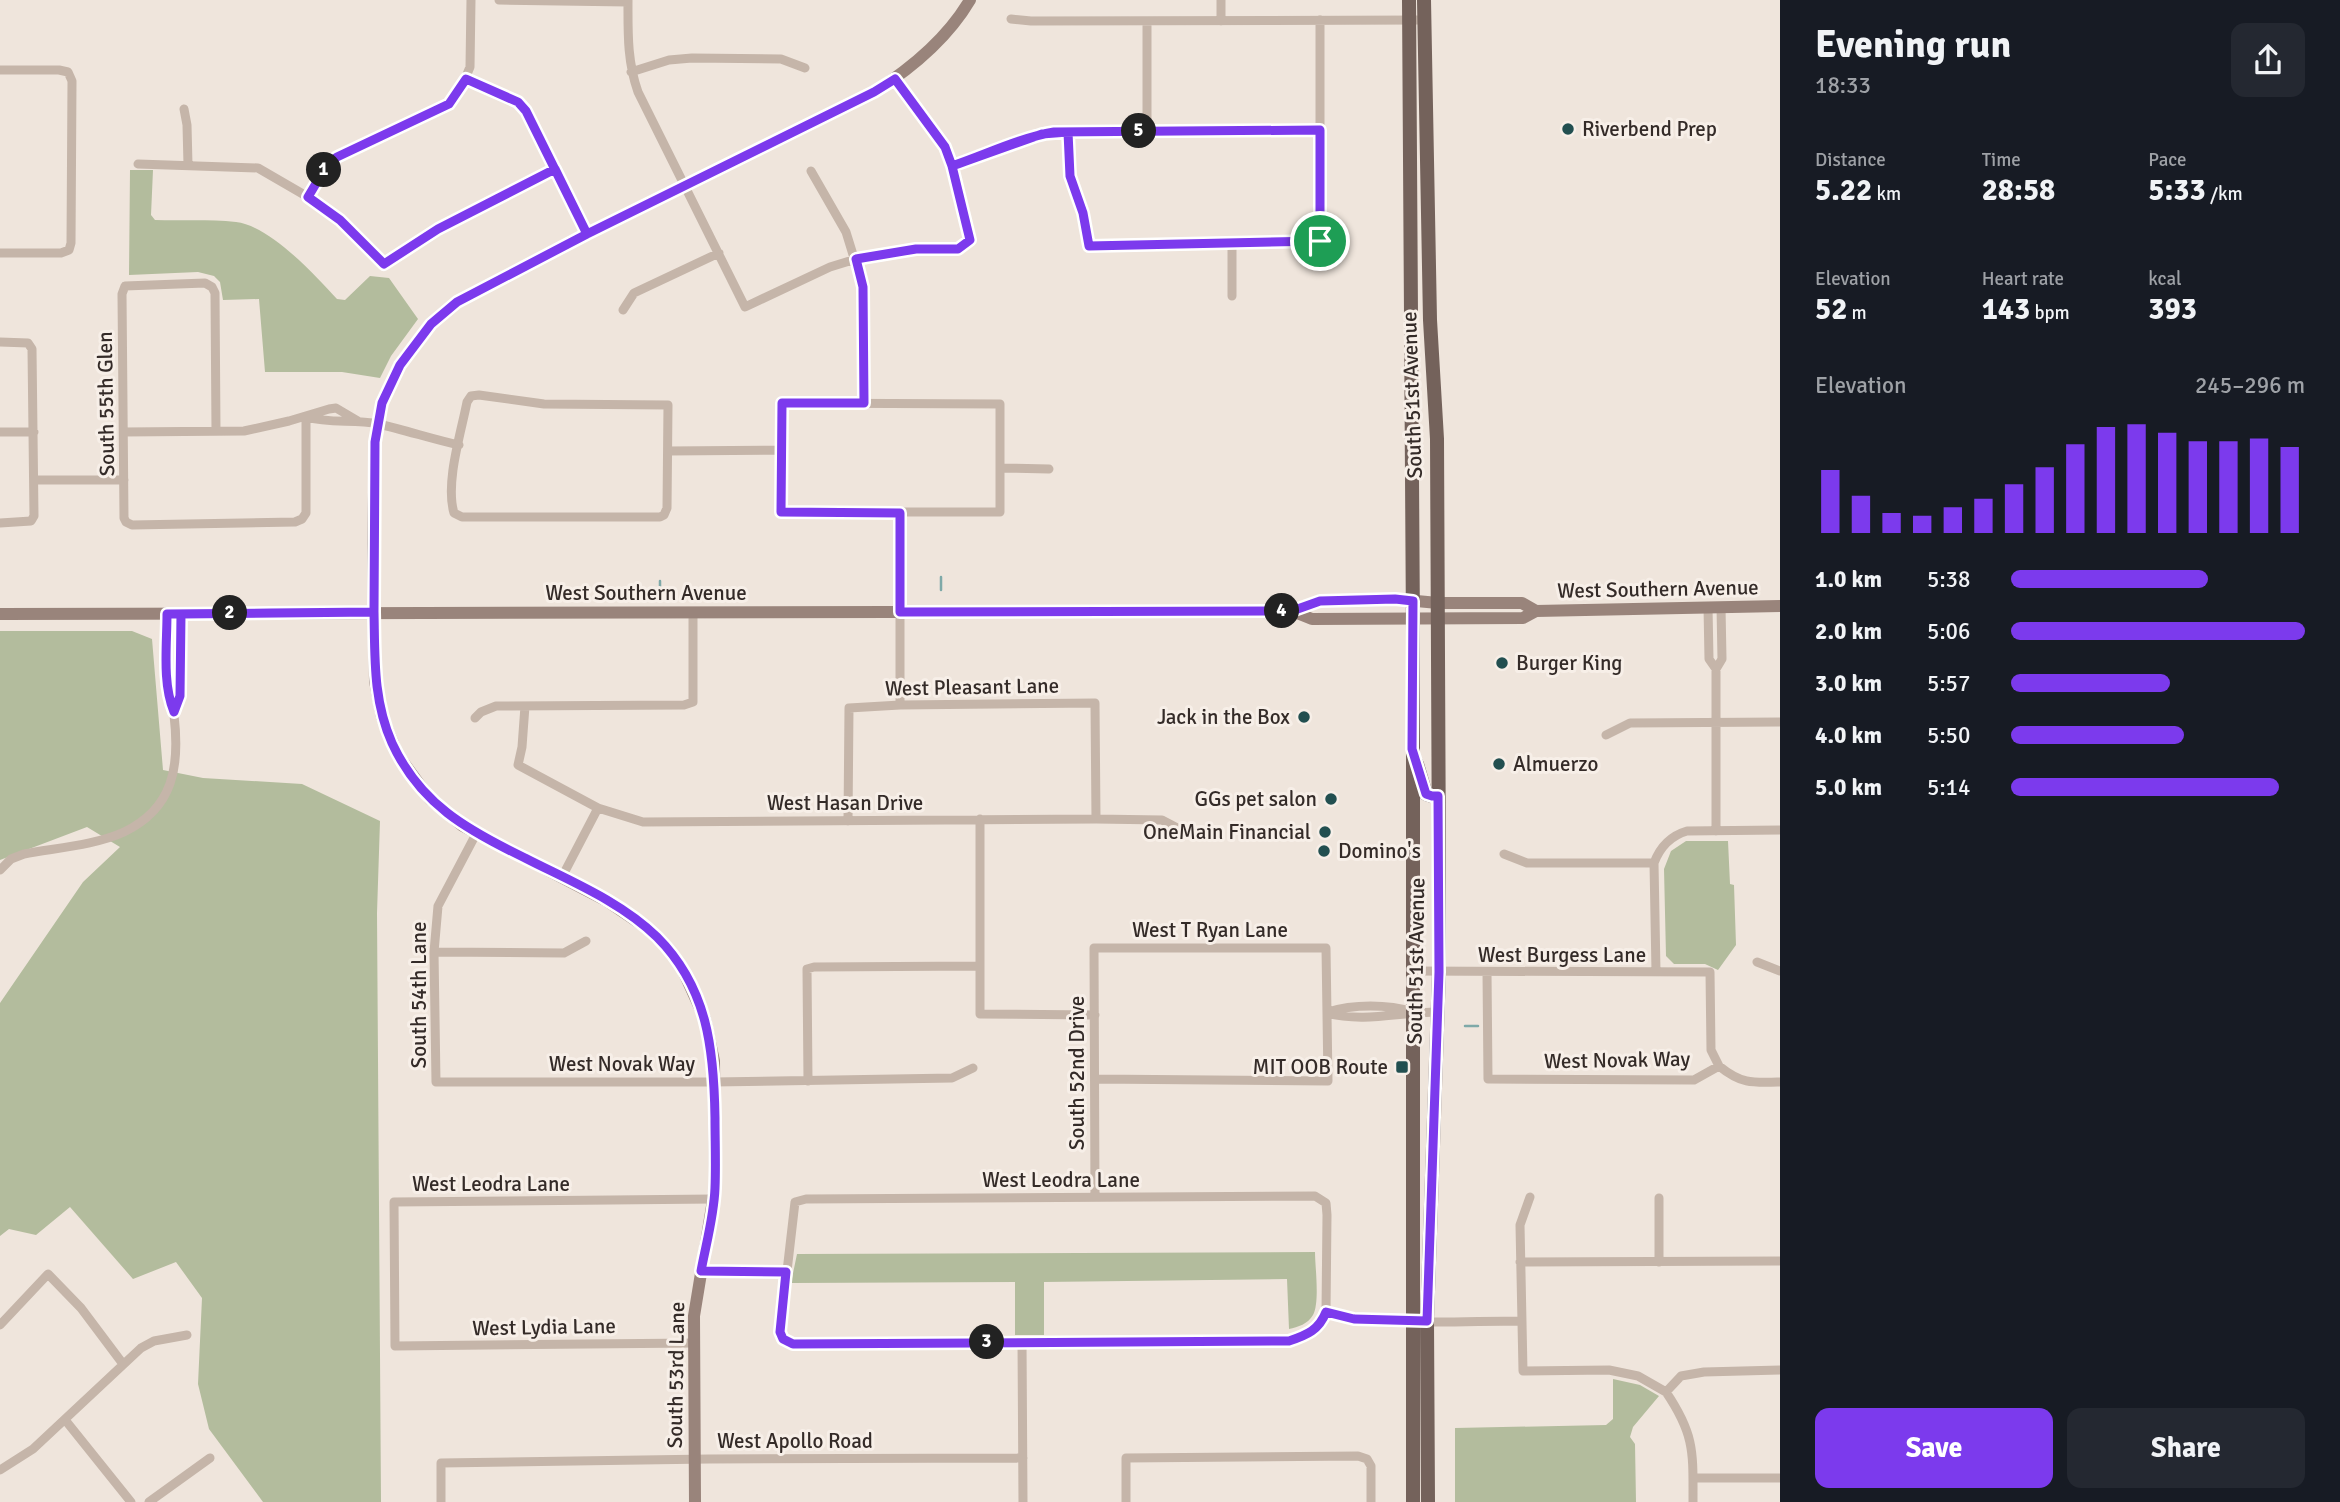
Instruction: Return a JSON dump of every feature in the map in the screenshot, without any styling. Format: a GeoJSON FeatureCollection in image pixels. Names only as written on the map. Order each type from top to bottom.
{"type":"FeatureCollection","features":[{"type":"Feature","properties":{"kind":"main road","name":"South 51st Avenue"},"geometry":{"type":"LineString","coordinates":[[1409,0],[1413,1012],[1420,1321],[1428,1502]]}},
{"type":"Feature","properties":{"kind":"main road","name":"South 51st Avenue"},"geometry":{"type":"LineString","coordinates":[[1413,1502],[1439,972],[1437,439],[1430,320],[1424,0]]}},
{"type":"Feature","properties":{"kind":"main road"},"geometry":{"type":"LineString","coordinates":[[1412,321],[1430,320]]}},
{"type":"Feature","properties":{"kind":"main road"},"geometry":{"type":"LineString","coordinates":[[1412,749],[1426,794],[1438,796]]}},
{"type":"Feature","properties":{"kind":"street"},"geometry":{"type":"LineString","coordinates":[[308,197],[327,165],[337,157],[449,104],[466,79],[470,67],[471,0]]}},
{"type":"Feature","properties":{"kind":"street"},"geometry":{"type":"LineString","coordinates":[[499,0],[628,1],[628,50],[631,72],[638,92],[745,307],[830,267],[856,259],[916,249],[958,249],[970,240],[945,147],[895,79]]}},
{"type":"Feature","properties":{"kind":"street"},"geometry":{"type":"LineString","coordinates":[[1221,0],[1221,21]]}},
{"type":"Feature","properties":{"kind":"street","name":"South 53rd Lane"},"geometry":{"type":"LineString","coordinates":[[695,1502],[695,1302],[714,1199],[715,1082],[712,1049],[705,1019],[690,981],[674,956],[656,936],[623,910],[476,834],[453,819],[430,799],[405,768],[392,742],[375,681],[374,488],[377,424],[382,403],[400,365],[431,324],[457,302],[587,234],[874,92],[895,79],[936,44],[968,1]]}},
{"type":"Feature","properties":{"kind":"street"},"geometry":{"type":"LineString","coordinates":[[1010,19],[1424,20]]}},
{"type":"Feature","properties":{"kind":"street"},"geometry":{"type":"LineString","coordinates":[[1147,20],[1147,131]]}},
{"type":"Feature","properties":{"kind":"street"},"geometry":{"type":"LineString","coordinates":[[1068,132],[1070,176],[1083,213],[1089,246],[1320,241],[1320,20]]}},
{"type":"Feature","properties":{"kind":"street"},"geometry":{"type":"LineString","coordinates":[[631,72],[668,60],[692,58],[781,59],[805,68]]}},
{"type":"Feature","properties":{"kind":"street"},"geometry":{"type":"LineString","coordinates":[[0,70],[59,70],[68,72],[72,81],[69,250],[61,253],[0,253]]}},
{"type":"Feature","properties":{"kind":"street"},"geometry":{"type":"LineString","coordinates":[[466,79],[518,102],[526,111],[587,234]]}},
{"type":"Feature","properties":{"kind":"street"},"geometry":{"type":"LineString","coordinates":[[184,109],[188,165]]}},
{"type":"Feature","properties":{"kind":"street"},"geometry":{"type":"LineString","coordinates":[[952,166],[1042,134],[1320,130]]}},
{"type":"Feature","properties":{"kind":"street"},"geometry":{"type":"LineString","coordinates":[[138,164],[258,168],[308,197],[340,220],[384,264],[438,229],[555,169]]}},
{"type":"Feature","properties":{"kind":"street"},"geometry":{"type":"LineString","coordinates":[[811,171],[846,232],[863,287],[864,403]]}},
{"type":"Feature","properties":{"kind":"street"},"geometry":{"type":"LineString","coordinates":[[1232,242],[1232,296]]}},
{"type":"Feature","properties":{"kind":"street"},"geometry":{"type":"LineString","coordinates":[[623,310],[634,293],[719,253]]}},
{"type":"Feature","properties":{"kind":"street","name":"South 55th Glen"},"geometry":{"type":"LineString","coordinates":[[216,431],[215,305],[212,287],[205,284],[125,286],[122,305],[124,518],[127,522],[132,525],[281,523],[302,519],[306,513],[306,417]]}},
{"type":"Feature","properties":{"kind":"street"},"geometry":{"type":"LineString","coordinates":[[0,342],[28,343],[32,349],[34,432],[34,516],[31,521],[0,523]]}},
{"type":"Feature","properties":{"kind":"street"},"geometry":{"type":"LineString","coordinates":[[471,396],[544,404],[668,405],[668,451],[667,508],[660,517],[463,517],[454,513],[451,504],[453,477],[467,402],[471,396]]}},
{"type":"Feature","properties":{"kind":"street"},"geometry":{"type":"LineString","coordinates":[[782,403],[864,403],[1000,404],[1000,512],[781,512],[782,403]]}},
{"type":"Feature","properties":{"kind":"street"},"geometry":{"type":"LineString","coordinates":[[124,432],[254,429],[336,408],[358,421]]}},
{"type":"Feature","properties":{"kind":"street"},"geometry":{"type":"LineString","coordinates":[[329,409],[329,421]]}},
{"type":"Feature","properties":{"kind":"street"},"geometry":{"type":"LineString","coordinates":[[306,417],[377,424],[459,446]]}},
{"type":"Feature","properties":{"kind":"street"},"geometry":{"type":"LineString","coordinates":[[0,432],[34,432]]}},
{"type":"Feature","properties":{"kind":"street"},"geometry":{"type":"LineString","coordinates":[[668,451],[782,450]]}},
{"type":"Feature","properties":{"kind":"street"},"geometry":{"type":"LineString","coordinates":[[1000,468],[1049,469]]}},
{"type":"Feature","properties":{"kind":"street"},"geometry":{"type":"LineString","coordinates":[[34,481],[124,480]]}},
{"type":"Feature","properties":{"kind":"street"},"geometry":{"type":"LineString","coordinates":[[900,513],[900,705]]}},
{"type":"Feature","properties":{"kind":"street","name":"West Southern Avenue"},"geometry":{"type":"LineString","coordinates":[[0,614],[1292,611],[1320,601],[1395,599],[1413,601],[1438,610]]}},
{"type":"Feature","properties":{"kind":"street","name":"West Southern Avenue"},"geometry":{"type":"LineString","coordinates":[[1292,611],[1312,619],[1413,618],[1438,610],[1522,603],[1536,611],[1780,606]]}},
{"type":"Feature","properties":{"kind":"street"},"geometry":{"type":"LineString","coordinates":[[1714,607],[1722,659],[1716,669],[1716,831]]}},
{"type":"Feature","properties":{"kind":"street"},"geometry":{"type":"LineString","coordinates":[[475,718],[481,712],[496,706],[684,705],[693,702],[693,612]]}},
{"type":"Feature","properties":{"kind":"street"},"geometry":{"type":"LineString","coordinates":[[0,870],[11,859],[24,854],[121,833],[150,815],[161,804],[174,777],[174,712],[168,694],[167,614]]}},
{"type":"Feature","properties":{"kind":"street"},"geometry":{"type":"LineString","coordinates":[[174,712],[180,696],[181,614]]}},
{"type":"Feature","properties":{"kind":"street"},"geometry":{"type":"LineString","coordinates":[[167,669],[181,668]]}},
{"type":"Feature","properties":{"kind":"street","name":"West Pleasant Lane"},"geometry":{"type":"LineString","coordinates":[[848,821],[849,708],[1095,703],[1096,819]]}},
{"type":"Feature","properties":{"kind":"street","name":"West Hasan Drive"},"geometry":{"type":"LineString","coordinates":[[524,706],[522,747],[518,765],[598,808],[643,821],[1162,820],[1183,831]]}},
{"type":"Feature","properties":{"kind":"street"},"geometry":{"type":"LineString","coordinates":[[1606,735],[1630,723],[1780,722]]}},
{"type":"Feature","properties":{"kind":"street"},"geometry":{"type":"LineString","coordinates":[[562,877],[598,808]]}},
{"type":"Feature","properties":{"kind":"street"},"geometry":{"type":"LineString","coordinates":[[980,819],[980,1014],[1095,1015]]}},
{"type":"Feature","properties":{"kind":"street"},"geometry":{"type":"LineString","coordinates":[[1656,972],[1654,863],[1661,849],[1680,834],[1780,830]]}},
{"type":"Feature","properties":{"kind":"street","name":"South 54th Lane"},"geometry":{"type":"LineString","coordinates":[[436,1082],[434,952],[438,906],[476,834]]}},
{"type":"Feature","properties":{"kind":"street"},"geometry":{"type":"LineString","coordinates":[[1504,854],[1527,863],[1654,863]]}},
{"type":"Feature","properties":{"kind":"street"},"geometry":{"type":"LineString","coordinates":[[434,952],[564,953],[586,941]]}},
{"type":"Feature","properties":{"kind":"street","name":"West T Ryan Lane"},"geometry":{"type":"LineString","coordinates":[[1094,948],[1326,947],[1327,1013]]}},
{"type":"Feature","properties":{"kind":"street","name":"South 52nd Drive"},"geometry":{"type":"LineString","coordinates":[[1094,948],[1095,1198]]}},
{"type":"Feature","properties":{"kind":"street"},"geometry":{"type":"LineString","coordinates":[[1757,962],[1780,971]]}},
{"type":"Feature","properties":{"kind":"street"},"geometry":{"type":"LineString","coordinates":[[807,1081],[807,969],[980,966]]}},
{"type":"Feature","properties":{"kind":"street","name":"West Burgess Lane"},"geometry":{"type":"LineString","coordinates":[[1413,971],[1710,972],[1711,1050],[1719,1066]]}},
{"type":"Feature","properties":{"kind":"street","name":"West Novak Way"},"geometry":{"type":"LineString","coordinates":[[1487,972],[1488,1079],[1694,1080],[1719,1066],[1735,1079],[1757,1083],[1780,1082]]}},
{"type":"Feature","properties":{"kind":"street"},"geometry":{"type":"LineString","coordinates":[[1095,1079],[1328,1081],[1327,1013],[1354,1017],[1437,1012]]}},
{"type":"Feature","properties":{"kind":"street","name":"West Novak Way"},"geometry":{"type":"LineString","coordinates":[[436,1082],[715,1082],[951,1078],[972,1068]]}},
{"type":"Feature","properties":{"kind":"street","name":"West Leodra Lane"},"geometry":{"type":"LineString","coordinates":[[786,1272],[795,1202],[806,1199],[1315,1196],[1326,1203],[1326,1312]]}},
{"type":"Feature","properties":{"kind":"street"},"geometry":{"type":"LineString","coordinates":[[1531,1197],[1520,1225],[1523,1371],[1609,1370],[1638,1376],[1666,1392],[1683,1417],[1691,1440],[1693,1502]]}},
{"type":"Feature","properties":{"kind":"street"},"geometry":{"type":"LineString","coordinates":[[1659,1198],[1659,1262]]}},
{"type":"Feature","properties":{"kind":"street","name":"West Leodra Lane"},"geometry":{"type":"LineString","coordinates":[[395,1346],[394,1202],[714,1199]]}},
{"type":"Feature","properties":{"kind":"street"},"geometry":{"type":"LineString","coordinates":[[1520,1262],[1780,1261]]}},
{"type":"Feature","properties":{"kind":"street"},"geometry":{"type":"LineString","coordinates":[[701,1271],[786,1272],[780,1325],[783,1339],[793,1344],[1289,1341],[1312,1332],[1321,1324],[1326,1312],[1354,1319],[1521,1321]]}},
{"type":"Feature","properties":{"kind":"street"},"geometry":{"type":"LineString","coordinates":[[0,1325],[48,1274],[81,1308],[123,1364]]}},
{"type":"Feature","properties":{"kind":"street"},"geometry":{"type":"LineString","coordinates":[[0,1470],[33,1449],[66,1421],[141,1348],[154,1341],[187,1335]]}},
{"type":"Feature","properties":{"kind":"street"},"geometry":{"type":"LineString","coordinates":[[1022,1341],[1023,1502]]}},
{"type":"Feature","properties":{"kind":"street","name":"West Lydia Lane"},"geometry":{"type":"LineString","coordinates":[[395,1346],[694,1343]]}},
{"type":"Feature","properties":{"kind":"street"},"geometry":{"type":"LineString","coordinates":[[1666,1392],[1681,1376],[1704,1372],[1780,1370]]}},
{"type":"Feature","properties":{"kind":"street"},"geometry":{"type":"LineString","coordinates":[[66,1421],[131,1502]]}},
{"type":"Feature","properties":{"kind":"street"},"geometry":{"type":"LineString","coordinates":[[1126,1502],[1126,1458],[1358,1457],[1367,1459],[1371,1466],[1371,1502]]}},
{"type":"Feature","properties":{"kind":"street"},"geometry":{"type":"LineString","coordinates":[[149,1502],[210,1458]]}},
{"type":"Feature","properties":{"kind":"street","name":"West Apollo Road"},"geometry":{"type":"LineString","coordinates":[[441,1502],[441,1464],[694,1459],[1023,1458]]}},
{"type":"Feature","properties":{"kind":"street"},"geometry":{"type":"LineString","coordinates":[[1693,1478],[1780,1478]]}},
{"type":"Feature","properties":{"kind":"green space"},"geometry":{"type":"Polygon","coordinates":[[[130,170],[153,170],[151,215],[155,220],[226,221],[249,225],[291,253],[337,299],[345,300],[370,276],[389,278],[418,319],[391,356],[380,378],[342,372],[265,372],[259,299],[223,300],[220,282],[214,276],[198,272],[129,275],[130,170]]]}},
{"type":"Feature","properties":{"kind":"green space"},"geometry":{"type":"Polygon","coordinates":[[[0,631],[132,631],[152,639],[163,770],[203,778],[302,784],[380,821],[377,913],[381,1502],[263,1502],[209,1429],[198,1384],[202,1298],[176,1262],[133,1279],[70,1207],[36,1235],[9,1229],[0,1236],[0,1003],[83,882],[120,847],[87,827],[0,860],[0,631]]]}},
{"type":"Feature","properties":{"kind":"green space"},"geometry":{"type":"Polygon","coordinates":[[[1686,841],[1728,841],[1730,884],[1734,885],[1736,945],[1718,970],[1705,964],[1674,964],[1666,956],[1664,869],[1671,851],[1686,841]]]}},
{"type":"Feature","properties":{"kind":"green space"},"geometry":{"type":"Polygon","coordinates":[[[1315,1252],[1317,1293],[1313,1315],[1306,1323],[1289,1329],[1287,1279],[1044,1282],[1044,1335],[1015,1335],[1015,1282],[791,1283],[797,1254],[1315,1252]]]}},
{"type":"Feature","properties":{"kind":"green space"},"geometry":{"type":"Polygon","coordinates":[[[1613,1379],[1640,1385],[1659,1396],[1633,1427],[1630,1437],[1635,1444],[1636,1502],[1455,1502],[1455,1428],[1606,1425],[1613,1419],[1613,1379]]]}},
{"type":"Feature","properties":{"kind":"waterway"},"geometry":{"type":"LineString","coordinates":[[941,577],[941,590]]}},
{"type":"Feature","properties":{"kind":"waterway"},"geometry":{"type":"LineString","coordinates":[[660,581],[660,591]]}},
{"type":"Feature","properties":{"kind":"waterway"},"geometry":{"type":"LineString","coordinates":[[1465,1026],[1478,1026]]}},
{"type":"Feature","properties":{"kind":"place","name":"Riverbend Prep"},"geometry":{"type":"Point","coordinates":[1568,129]}},
{"type":"Feature","properties":{"kind":"place","name":"Burger King"},"geometry":{"type":"Point","coordinates":[1502,663]}},
{"type":"Feature","properties":{"kind":"place","name":"Jack in the Box"},"geometry":{"type":"Point","coordinates":[1304,717]}},
{"type":"Feature","properties":{"kind":"place","name":"Almuerzo"},"geometry":{"type":"Point","coordinates":[1499,764]}},
{"type":"Feature","properties":{"kind":"place","name":"GGs pet salon"},"geometry":{"type":"Point","coordinates":[1331,799]}},
{"type":"Feature","properties":{"kind":"place","name":"OneMain Financial"},"geometry":{"type":"Point","coordinates":[1325,832]}},
{"type":"Feature","properties":{"kind":"place","name":"Domino's"},"geometry":{"type":"Point","coordinates":[1324,851]}},
{"type":"Feature","properties":{"kind":"place","name":"MIT OOB Route"},"geometry":{"type":"Point","coordinates":[1402,1067]}},
{"type":"Feature","properties":{"kind":"route"},"geometry":{"type":"LineString","coordinates":[[1320,241],[1089,246],[1083,213],[1070,176],[1068,132],[1042,134],[952,166],[945,147],[895,79],[735,163],[587,234],[555,169],[438,229],[384,264],[340,220],[308,197],[327,165],[337,157],[449,104],[466,79],[518,102],[526,111],[555,169],[587,234],[457,302],[431,324],[400,365],[382,403],[375,442],[374,612],[181,614],[180,696],[179,705],[174,712],[170,703],[167,685],[167,614],[374,612],[375,681],[382,717],[405,768],[430,799],[476,834],[623,910],[656,936],[674,956],[690,981],[709,1033],[715,1082],[715,1188],[701,1271],[786,1272],[780,1332],[787,1342],[1289,1341],[1312,1332],[1321,1324],[1326,1312],[1354,1319],[1427,1321],[1439,972],[1438,796],[1426,794],[1412,749],[1413,601],[1320,601],[1292,611],[900,612],[900,513],[781,512],[782,403],[864,403],[863,287],[856,259],[916,249],[958,249],[970,240],[952,166],[1007,147],[1042,134],[1054,132],[1320,130],[1320,241]]}}]}
